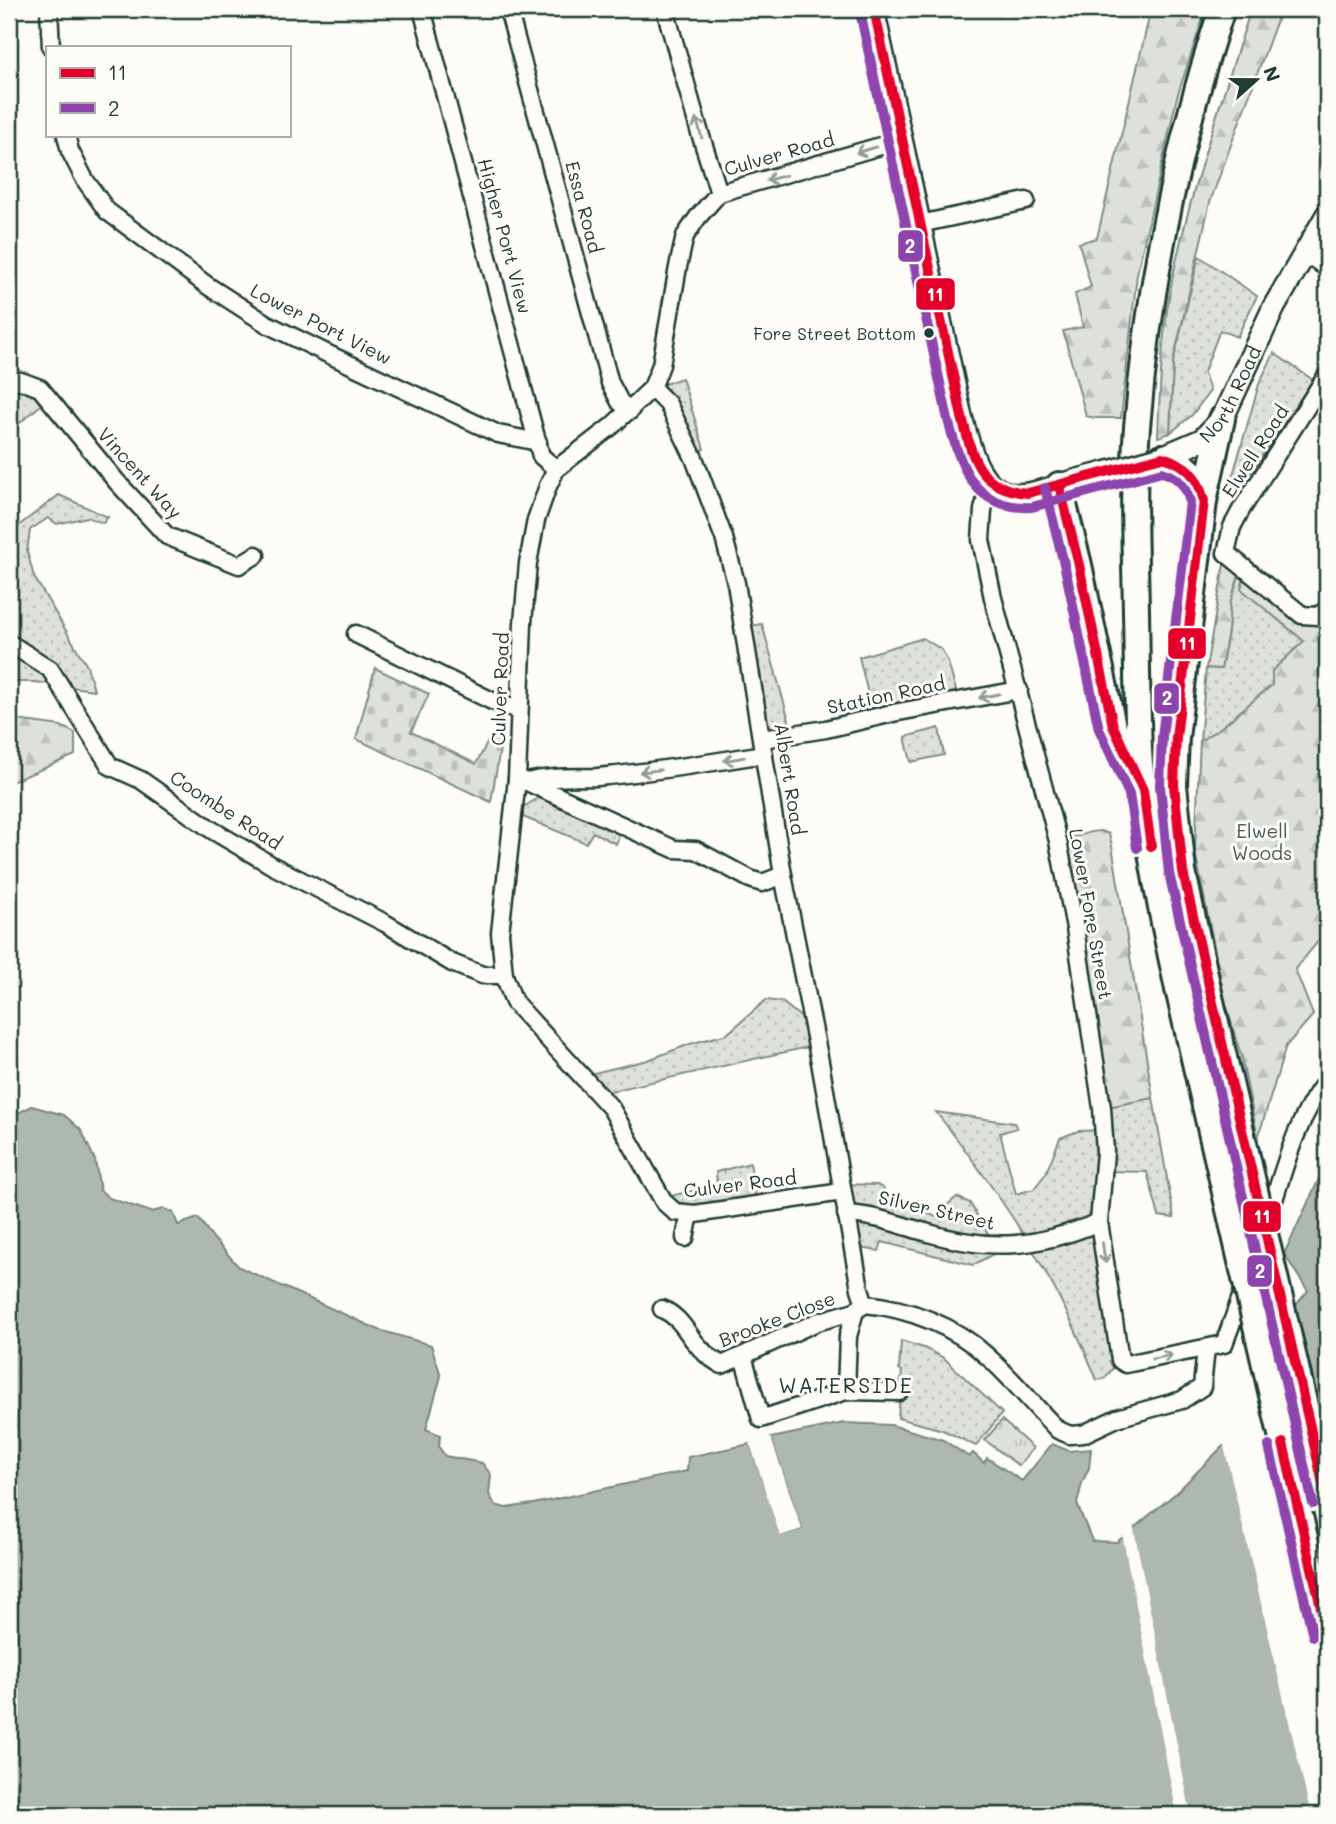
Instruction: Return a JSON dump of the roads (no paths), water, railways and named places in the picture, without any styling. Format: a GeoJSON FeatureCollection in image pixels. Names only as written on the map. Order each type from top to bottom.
{"type":"FeatureCollection","features":[{"type":"Feature","properties":{"kind":"highway"},"geometry":{"type":"LineString","coordinates":[[1222,9],[1184,137],[1150,304],[1136,430],[1139,751],[1167,941],[1327,1633]]}},
{"type":"Feature","properties":{"kind":"highway"},"geometry":{"type":"LineString","coordinates":[[1222,419],[1204,501],[1176,738],[1174,785],[1183,873],[1327,1501]]}},
{"type":"Feature","properties":{"kind":"highway"},"geometry":{"type":"LineString","coordinates":[[1162,457],[1178,461],[1192,472],[1200,481],[1204,501]]}},
{"type":"Feature","properties":{"kind":"highway"},"geometry":{"type":"LineString","coordinates":[[1059,485],[1079,565],[1112,726],[1143,790]]}},
{"type":"Feature","properties":{"kind":"main road","name":"North Road"},"geometry":{"type":"LineString","coordinates":[[1059,485],[1162,457],[1202,440],[1222,419],[1274,307],[1327,215]]}},
{"type":"Feature","properties":{"kind":"street"},"geometry":{"type":"LineString","coordinates":[[49,9],[51,46]]}},
{"type":"Feature","properties":{"kind":"street","name":"Higher Port View"},"geometry":{"type":"LineString","coordinates":[[422,9],[541,456],[556,469]]}},
{"type":"Feature","properties":{"kind":"street","name":"Essa Road"},"geometry":{"type":"LineString","coordinates":[[508,9],[610,383],[620,402],[630,411]]}},
{"type":"Feature","properties":{"kind":"street"},"geometry":{"type":"LineString","coordinates":[[665,9],[719,193]]}},
{"type":"Feature","properties":{"kind":"street"},"geometry":{"type":"LineString","coordinates":[[874,9],[965,428],[979,470],[990,483],[1008,493],[1028,493],[1059,485]]}},
{"type":"Feature","properties":{"kind":"street","name":"Lower Port View"},"geometry":{"type":"LineString","coordinates":[[66,136],[70,151],[85,180],[107,211],[208,286],[267,324],[328,354],[498,434],[538,442]]}},
{"type":"Feature","properties":{"kind":"street","name":"Culver Road"},"geometry":{"type":"LineString","coordinates":[[842,1192],[690,1214],[675,1212],[664,1202],[611,1108],[514,1002],[504,975],[500,933],[514,797],[522,780],[519,710],[528,563],[536,520],[556,469],[630,411],[652,388],[661,365],[685,236],[719,193],[901,140]]}},
{"type":"Feature","properties":{"kind":"street"},"geometry":{"type":"LineString","coordinates":[[920,224],[1026,201]]}},
{"type":"Feature","properties":{"kind":"street"},"geometry":{"type":"LineString","coordinates":[[1305,253],[1327,268]]}},
{"type":"Feature","properties":{"kind":"street","name":"Elwell Road"},"geometry":{"type":"LineString","coordinates":[[1327,375],[1241,510],[1232,527],[1226,553],[1301,615],[1317,616],[1327,610]]}},
{"type":"Feature","properties":{"kind":"street","name":"Vincent Way"},"geometry":{"type":"LineString","coordinates":[[9,381],[21,381],[40,388],[117,482],[167,536],[239,565],[256,555]]}},
{"type":"Feature","properties":{"kind":"street","name":"Albert Road"},"geometry":{"type":"LineString","coordinates":[[652,388],[668,404],[681,429],[724,538],[742,611],[783,875],[860,1289],[860,1307]]}},
{"type":"Feature","properties":{"kind":"street","name":"Lower Fore Street"},"geometry":{"type":"LineString","coordinates":[[990,483],[983,510],[981,540],[993,598],[1058,841],[1075,928],[1103,1117],[1105,1159],[1099,1222],[1120,1360],[1126,1364],[1206,1348]]}},
{"type":"Feature","properties":{"kind":"street"},"geometry":{"type":"LineString","coordinates":[[356,634],[492,701],[519,710]]}},
{"type":"Feature","properties":{"kind":"street","name":"Coombe Road"},"geometry":{"type":"LineString","coordinates":[[9,643],[50,669],[110,766],[141,780],[212,830],[273,866],[385,923],[452,962],[482,975],[504,975]]}},
{"type":"Feature","properties":{"kind":"street","name":"Station Road"},"geometry":{"type":"LineString","coordinates":[[522,780],[596,777],[684,767],[893,713],[1019,690]]}},
{"type":"Feature","properties":{"kind":"street"},"geometry":{"type":"LineString","coordinates":[[522,780],[674,849],[696,850],[750,879],[762,883],[783,875]]}},
{"type":"Feature","properties":{"kind":"street"},"geometry":{"type":"LineString","coordinates":[[846,1391],[848,1336],[860,1307],[886,1306],[925,1318],[968,1340],[988,1356],[1058,1430],[1070,1435],[1083,1434],[1117,1418],[1182,1400],[1202,1387],[1206,1348],[1224,1344],[1253,1265],[1287,1157],[1315,1095],[1327,1080]]}},
{"type":"Feature","properties":{"kind":"street"},"geometry":{"type":"LineString","coordinates":[[685,1238],[690,1214]]}},
{"type":"Feature","properties":{"kind":"street","name":"Silver Street"},"geometry":{"type":"LineString","coordinates":[[846,1214],[864,1215],[928,1233],[995,1246],[1033,1243],[1068,1235],[1099,1222]]}},
{"type":"Feature","properties":{"kind":"street","name":"Brooke Close"},"geometry":{"type":"LineString","coordinates":[[662,1309],[684,1323],[704,1353],[722,1365],[817,1322],[860,1307]]}},
{"type":"Feature","properties":{"kind":"street"},"geometry":{"type":"LineString","coordinates":[[743,1356],[761,1419],[846,1391],[899,1392]]}},
{"type":"Feature","properties":{"kind":"place","name":"Fore Street Bottom"},"geometry":{"type":"Point","coordinates":[929,333]}},
{"type":"Feature","properties":{"kind":"district","name":"WATERSIDE"},"geometry":{"type":"Point","coordinates":[846,1386]}},
{"type":"Feature","properties":{"kind":"park label","name":"Elwell Woods"},"geometry":{"type":"Point","coordinates":[1262,842]}}]}
